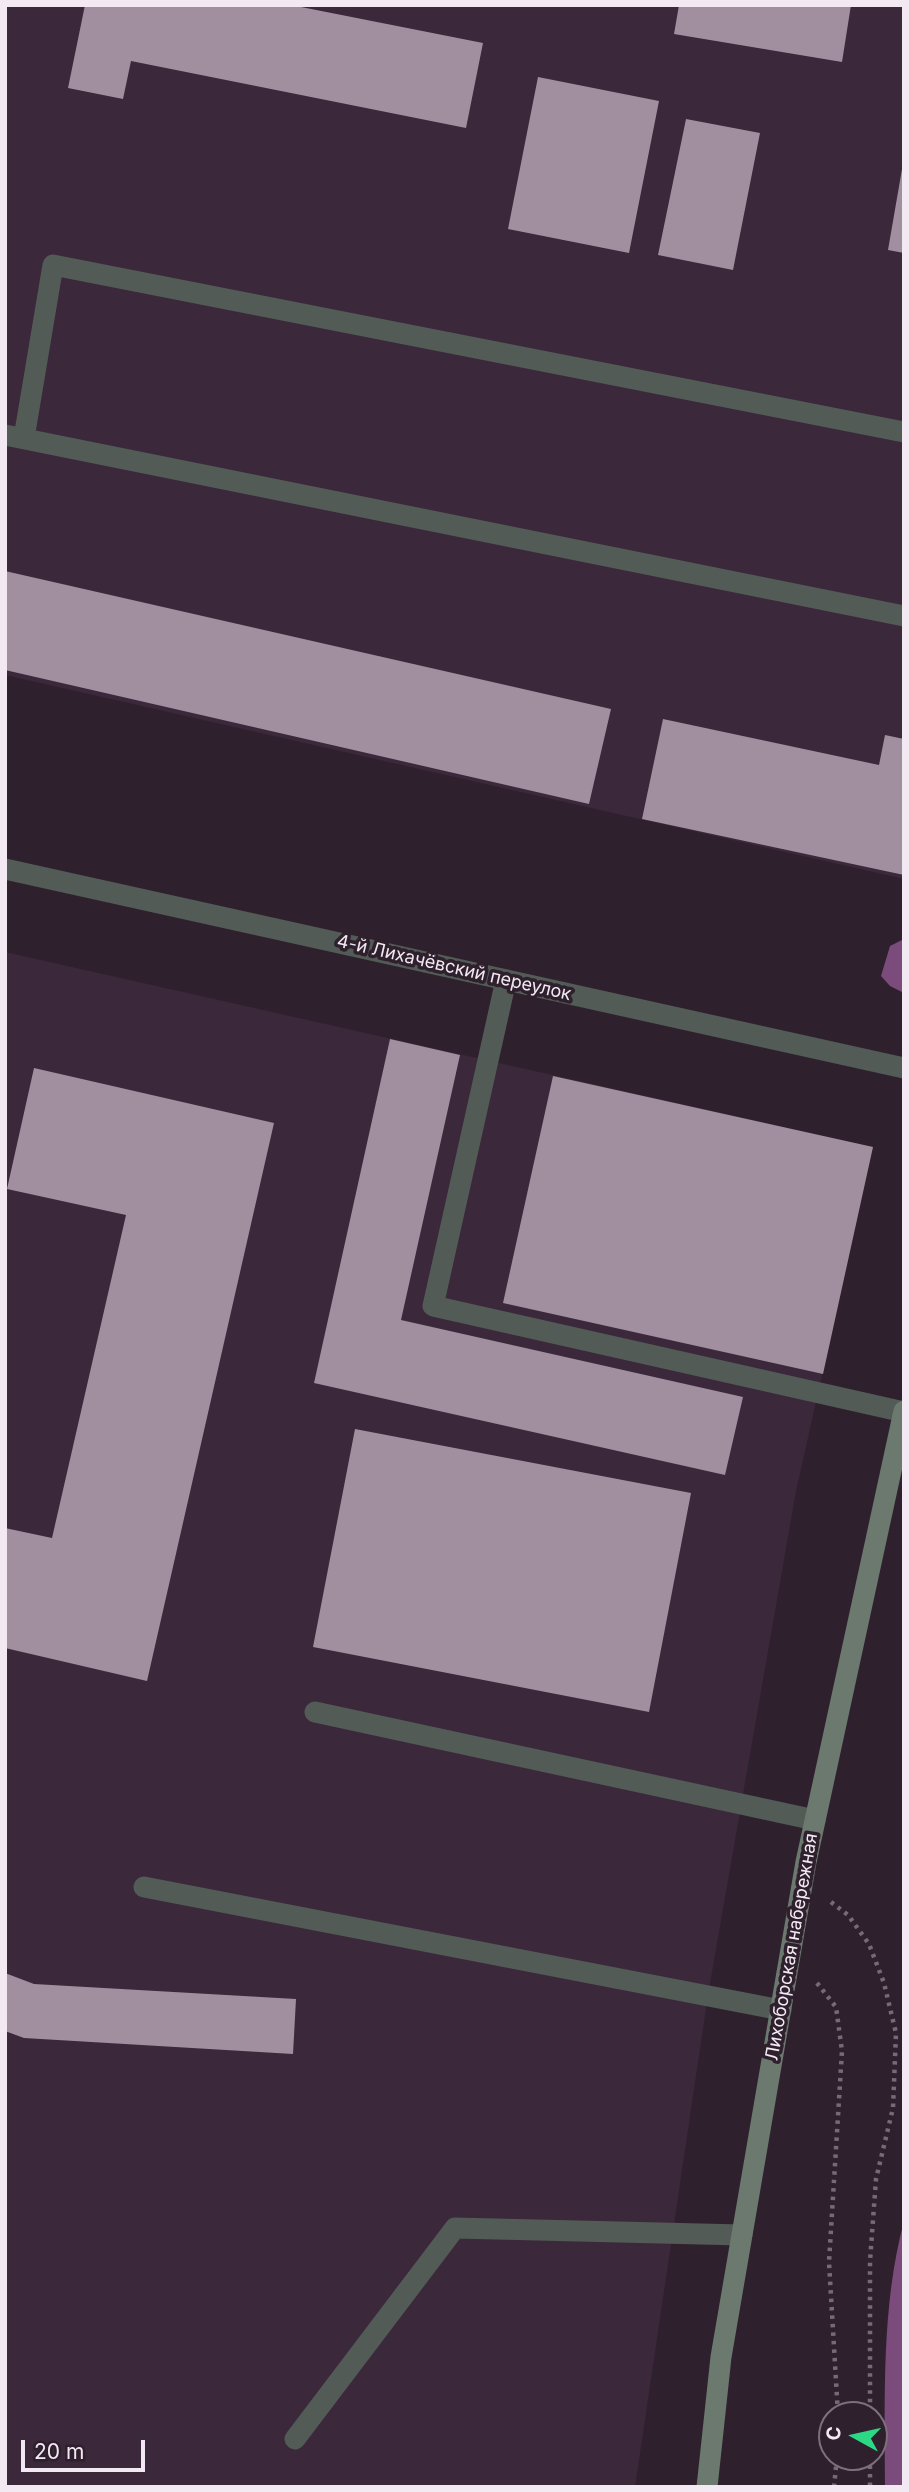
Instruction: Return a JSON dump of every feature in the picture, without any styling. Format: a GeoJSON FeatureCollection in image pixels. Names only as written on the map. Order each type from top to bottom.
{"type":"FeatureCollection","features":[{"type":"Feature","properties":{"kind":"street"},"geometry":{"type":"LineString","coordinates":[[904,432],[53,265],[15,436],[904,616]]}},
{"type":"Feature","properties":{"kind":"street","name":"4-й Лихачёвский переулок"},"geometry":{"type":"LineString","coordinates":[[5,869],[904,1068]]}},
{"type":"Feature","properties":{"kind":"street"},"geometry":{"type":"LineString","coordinates":[[506,980],[432,1306],[904,1411]]}},
{"type":"Feature","properties":{"kind":"street","name":"Лихоборская набережная"},"geometry":{"type":"LineString","coordinates":[[706,2487],[721,2357],[815,1820],[904,1411]]}},
{"type":"Feature","properties":{"kind":"street"},"geometry":{"type":"LineString","coordinates":[[315,1712],[815,1820]]}},
{"type":"Feature","properties":{"kind":"street"},"geometry":{"type":"LineString","coordinates":[[144,1887],[781,2010]]}},
{"type":"Feature","properties":{"kind":"street"},"geometry":{"type":"LineString","coordinates":[[295,2439],[455,2228],[742,2235]]}},
{"type":"Feature","properties":{"kind":"path"},"geometry":{"type":"LineString","coordinates":[[829,1900],[848,1914],[869,1944],[884,1983],[897,2033],[893,2108],[876,2179],[870,2261],[870,2401]]}},
{"type":"Feature","properties":{"kind":"path"},"geometry":{"type":"LineString","coordinates":[[814,1979],[836,2007],[842,2051],[829,2262],[837,2401]]}},
{"type":"Feature","properties":{"kind":"shaded area"},"geometry":{"type":"Polygon","coordinates":[[[5,5],[904,5],[904,879],[5,675],[5,5]]]}},
{"type":"Feature","properties":{"kind":"shaded area"},"geometry":{"type":"Polygon","coordinates":[[[904,939],[904,993],[890,986],[881,976],[890,946],[904,939]]]}},
{"type":"Feature","properties":{"kind":"shaded area"},"geometry":{"type":"Polygon","coordinates":[[[5,952],[873,1147],[796,1491],[708,1995],[635,2487],[5,2487],[5,952]]]}},
{"type":"Feature","properties":{"kind":"shaded area"},"geometry":{"type":"Polygon","coordinates":[[[904,2221],[904,2487],[885,2487],[885,2471],[888,2471],[886,2353],[891,2286],[904,2221]]]}},
{"type":"Feature","properties":{"kind":"building"},"geometry":{"type":"Polygon","coordinates":[[[85,5],[291,5],[483,43],[466,128],[131,61],[123,99],[68,88],[85,5]]]}},
{"type":"Feature","properties":{"kind":"building"},"geometry":{"type":"Polygon","coordinates":[[[679,5],[851,5],[842,62],[674,34],[679,5]]]}},
{"type":"Feature","properties":{"kind":"building"},"geometry":{"type":"Polygon","coordinates":[[[538,77],[659,101],[629,253],[508,229],[538,77]]]}},
{"type":"Feature","properties":{"kind":"building"},"geometry":{"type":"Polygon","coordinates":[[[686,119],[760,133],[733,270],[658,255],[686,119]]]}},
{"type":"Feature","properties":{"kind":"building"},"geometry":{"type":"Polygon","coordinates":[[[904,169],[904,253],[888,250],[904,169]]]}},
{"type":"Feature","properties":{"kind":"building"},"geometry":{"type":"Polygon","coordinates":[[[5,571],[611,709],[589,804],[5,670],[5,571]]]}},
{"type":"Feature","properties":{"kind":"building"},"geometry":{"type":"Polygon","coordinates":[[[663,719],[879,765],[885,735],[904,739],[904,875],[642,819],[663,719]]]}},
{"type":"Feature","properties":{"kind":"building"},"geometry":{"type":"Polygon","coordinates":[[[390,1039],[460,1055],[401,1320],[743,1397],[725,1475],[314,1383],[390,1039]]]}},
{"type":"Feature","properties":{"kind":"building"},"geometry":{"type":"Polygon","coordinates":[[[34,1068],[274,1123],[147,1681],[5,1648],[5,1528],[52,1538],[126,1215],[7,1189],[34,1068]]]}},
{"type":"Feature","properties":{"kind":"building"},"geometry":{"type":"Polygon","coordinates":[[[553,1076],[873,1147],[823,1374],[503,1303],[553,1076]]]}},
{"type":"Feature","properties":{"kind":"building"},"geometry":{"type":"Polygon","coordinates":[[[355,1429],[691,1493],[649,1712],[313,1647],[355,1429]]]}},
{"type":"Feature","properties":{"kind":"building"},"geometry":{"type":"Polygon","coordinates":[[[5,1973],[34,1984],[296,1999],[293,2054],[24,2038],[5,2031],[5,1973]]]}}]}
